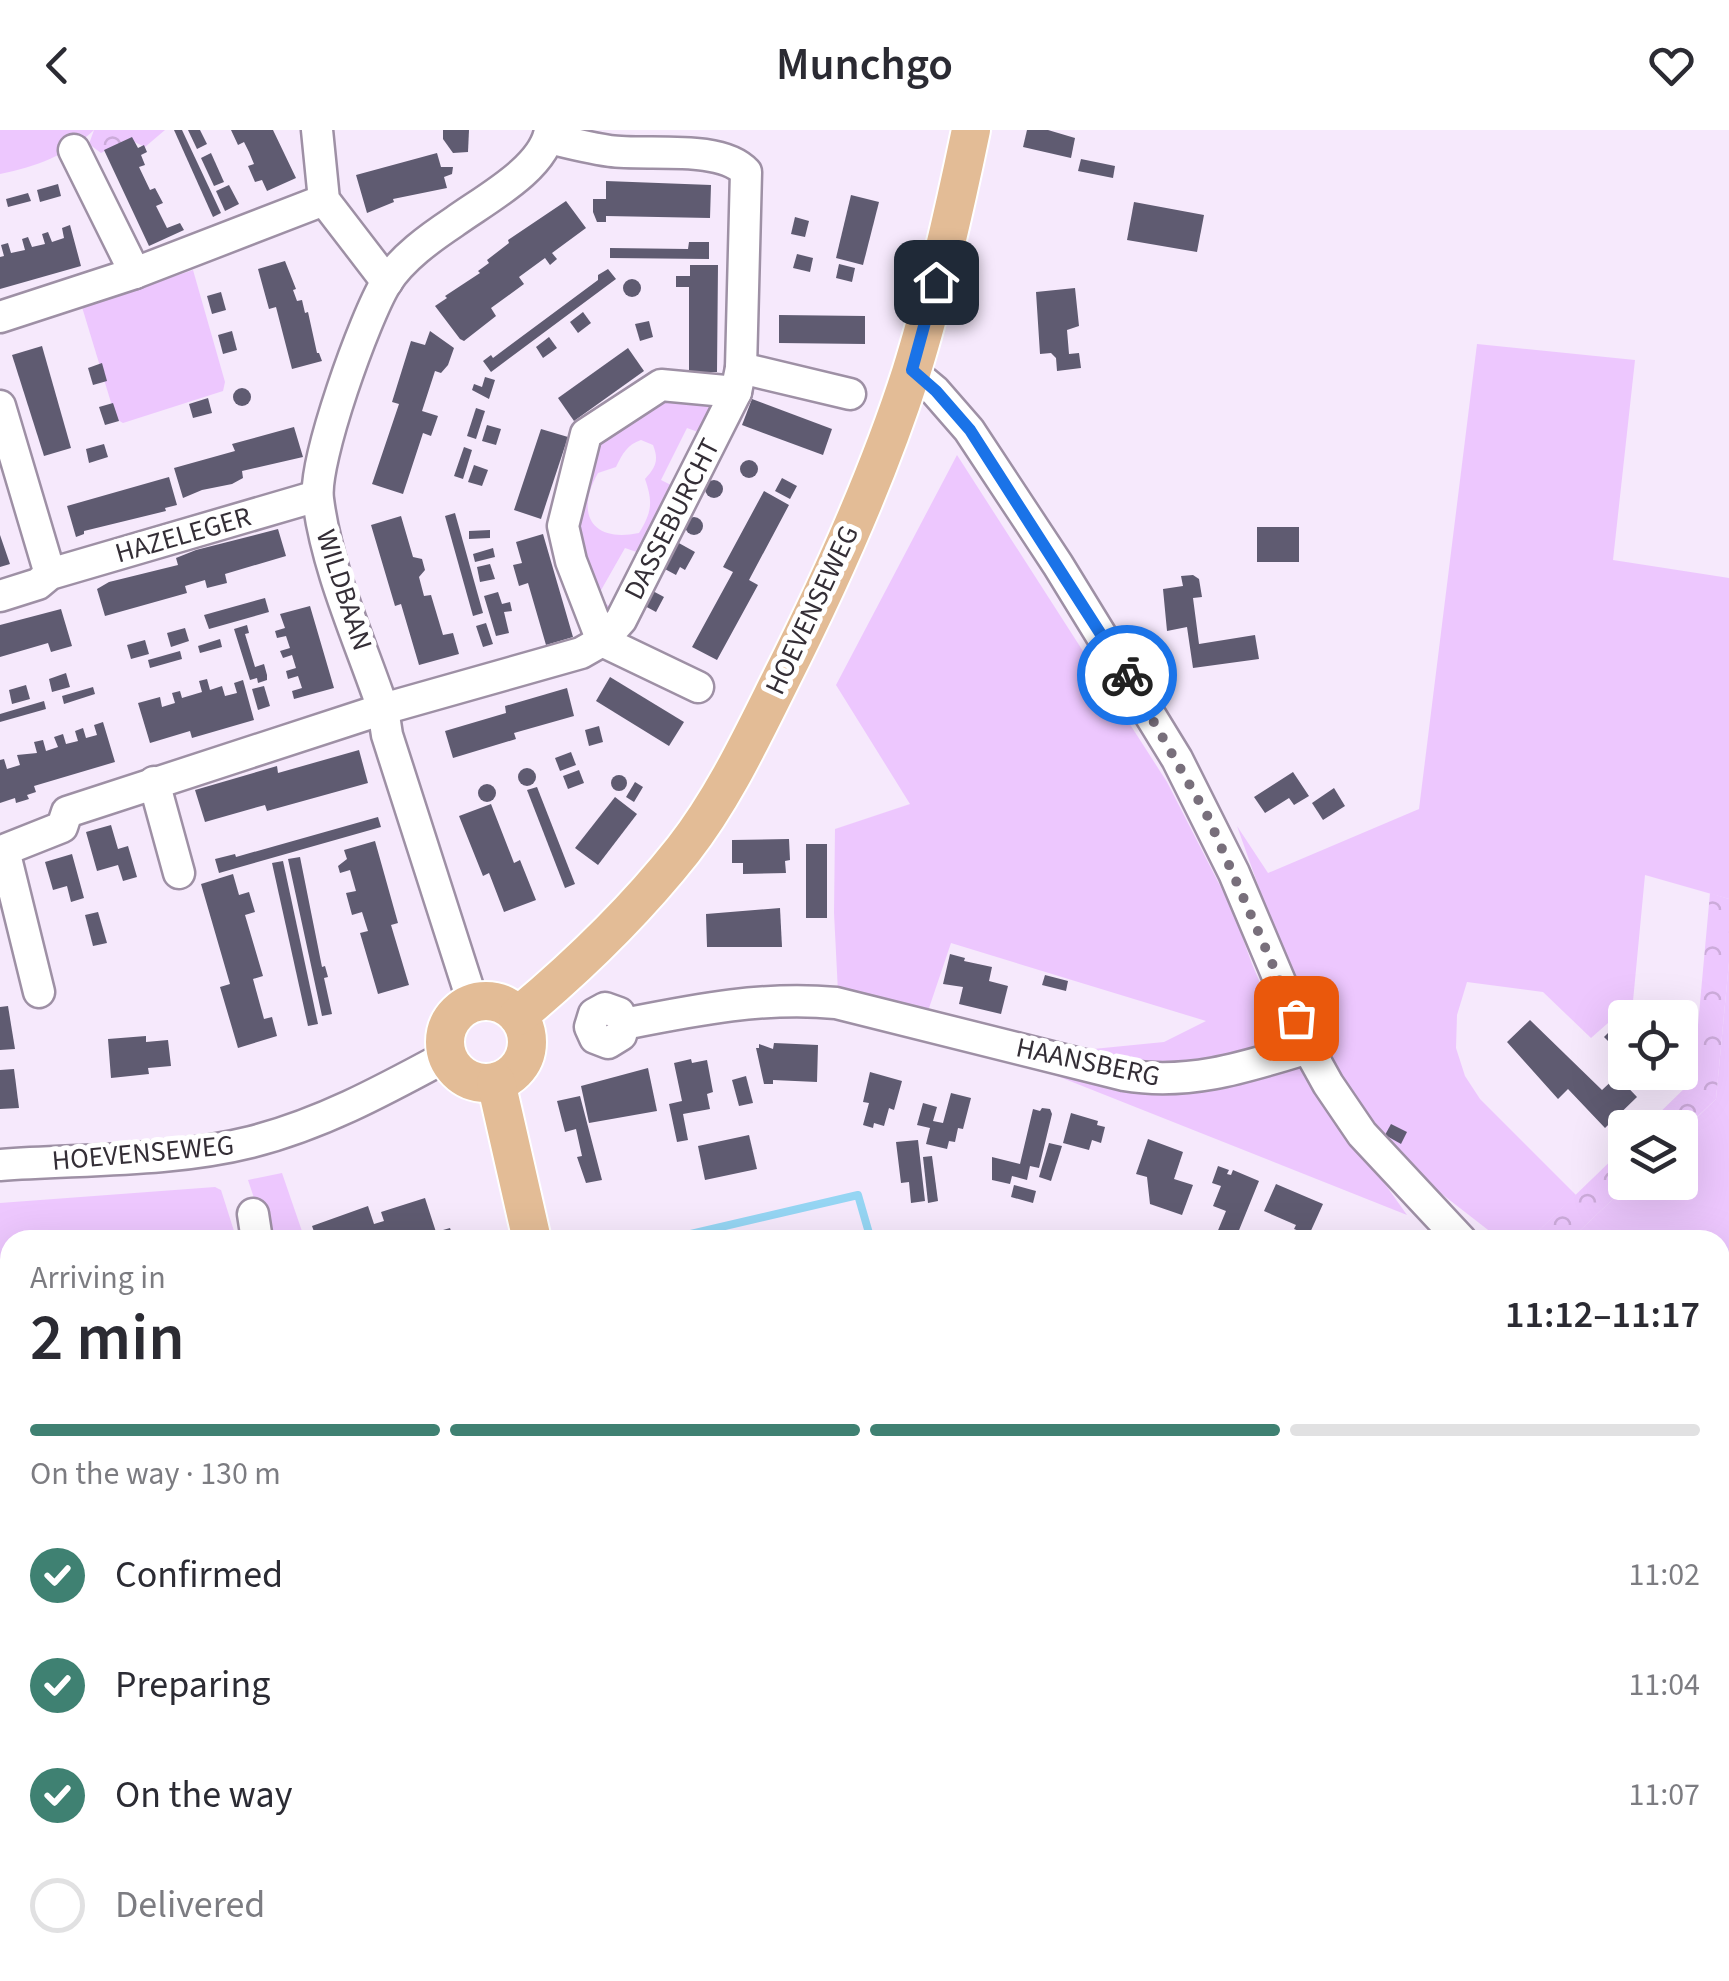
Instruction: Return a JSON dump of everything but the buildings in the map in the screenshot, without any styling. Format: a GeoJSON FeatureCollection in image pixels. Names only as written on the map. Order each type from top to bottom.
{"type":"FeatureCollection","features":[{"type":"Feature","properties":{"kind":"main road","name":"HOEVENSEWEG"},"geometry":{"type":"LineString","coordinates":[[518,1016],[598,946],[661,876],[712,808],[813,614],[874,475],[912,370],[944,253],[971,130]]}},
{"type":"Feature","properties":{"kind":"main road"},"geometry":{"type":"LineString","coordinates":[[473,1003],[498,1003],[518,1016],[524,1028],[525,1055],[508,1077],[480,1083],[459,1073],[447,1056],[445,1039],[459,1011],[473,1003]]}},
{"type":"Feature","properties":{"kind":"main road"},"geometry":{"type":"LineString","coordinates":[[496,1082],[530,1230]]}},
{"type":"Feature","properties":{"kind":"street"},"geometry":{"type":"LineString","coordinates":[[317,130],[324,200],[387,282]]}},
{"type":"Feature","properties":{"kind":"street","name":"WILDBAAN"},"geometry":{"type":"LineString","coordinates":[[473,1003],[383,710],[324,538],[316,477],[348,374],[387,282],[424,242],[516,178],[544,150],[550,134]]}},
{"type":"Feature","properties":{"kind":"street","name":"DASSEBURCHT"},"geometry":{"type":"LineString","coordinates":[[550,134],[613,152],[710,156],[738,164],[746,172],[739,380],[621,620],[602,642],[562,526],[586,434],[660,385],[739,380],[850,394]]}},
{"type":"Feature","properties":{"kind":"street"},"geometry":{"type":"LineString","coordinates":[[74,150],[135,274]]}},
{"type":"Feature","properties":{"kind":"street"},"geometry":{"type":"LineString","coordinates":[[0,317],[135,274],[324,200]]}},
{"type":"Feature","properties":{"kind":"street"},"geometry":{"type":"LineString","coordinates":[[912,370],[958,417],[1068,580],[1177,759],[1234,873],[1308,1048],[1362,1134],[1452,1230]]}},
{"type":"Feature","properties":{"kind":"street"},"geometry":{"type":"LineString","coordinates":[[0,406],[50,574]]}},
{"type":"Feature","properties":{"kind":"street"},"geometry":{"type":"LineString","coordinates":[[899,409],[958,417]]}},
{"type":"Feature","properties":{"kind":"street","name":"HAZELEGER"},"geometry":{"type":"LineString","coordinates":[[0,596],[38,584],[50,574],[317,496]]}},
{"type":"Feature","properties":{"kind":"street"},"geometry":{"type":"LineString","coordinates":[[39,992],[4,850],[62,827],[67,812],[383,710],[554,663],[602,642],[698,687]]}},
{"type":"Feature","properties":{"kind":"street"},"geometry":{"type":"LineString","coordinates":[[154,782],[179,873]]}},
{"type":"Feature","properties":{"kind":"street","name":"HAANSBERG"},"geometry":{"type":"LineString","coordinates":[[624,1024],[757,1000],[836,1003],[1124,1075],[1166,1080],[1206,1077],[1308,1048]]}},
{"type":"Feature","properties":{"kind":"street","name":"HOEVENSEWEG"},"geometry":{"type":"LineString","coordinates":[[0,1165],[185,1153],[248,1143],[344,1111],[447,1056]]}},
{"type":"Feature","properties":{"kind":"green space"},"geometry":{"type":"Polygon","coordinates":[[[0,130],[94,130],[50,159],[0,174],[0,130]]]}},
{"type":"Feature","properties":{"kind":"green space"},"geometry":{"type":"Polygon","coordinates":[[[94,130],[165,130],[145,147],[128,139],[101,153],[89,144],[94,130]]]}},
{"type":"Feature","properties":{"kind":"green space"},"geometry":{"type":"Polygon","coordinates":[[[193,270],[225,382],[223,391],[123,423],[116,419],[82,307],[193,270]]]}},
{"type":"Feature","properties":{"kind":"green space"},"geometry":{"type":"Polygon","coordinates":[[[1477,344],[1635,360],[1613,560],[1729,578],[1729,899],[1645,875],[1633,1000],[1608,1000],[1608,1023],[1591,1038],[1543,992],[1467,982],[1457,1015],[1456,1048],[1465,1076],[1480,1099],[1576,1195],[1539,1230],[1488,1230],[1389,1153],[1323,1051],[1285,961],[1237,826],[1268,873],[1419,809],[1477,344]]]}},
{"type":"Feature","properties":{"kind":"green space"},"geometry":{"type":"Polygon","coordinates":[[[667,388],[725,394],[706,435],[687,428],[661,480],[679,489],[645,555],[625,548],[596,599],[616,609],[597,629],[573,498],[595,435],[667,388]],[[636,442],[616,467],[598,473],[591,487],[588,512],[599,529],[623,535],[639,533],[650,507],[645,479],[655,463],[653,445],[636,442]]]}},
{"type":"Feature","properties":{"kind":"green space"},"geometry":{"type":"Polygon","coordinates":[[[957,455],[1167,782],[1233,911],[1282,1034],[1254,1054],[1218,1066],[1183,1069],[1093,1049],[1164,1042],[1206,1021],[951,943],[928,1011],[838,992],[835,829],[910,804],[836,685],[957,455]]]}},
{"type":"Feature","properties":{"kind":"green space"},"geometry":{"type":"Polygon","coordinates":[[[1710,893],[1729,899],[1729,962],[1716,1099],[1698,1116],[1698,1110],[1662,1110],[1683,1090],[1698,1090],[1698,1025],[1710,893]]]}},
{"type":"Feature","properties":{"kind":"green space"},"geometry":{"type":"Polygon","coordinates":[[[1729,962],[1729,1230],[1581,1230],[1612,1200],[1698,1200],[1698,1116],[1716,1099],[1729,962]]]}},
{"type":"Feature","properties":{"kind":"green space"},"geometry":{"type":"Polygon","coordinates":[[[1032,1066],[1157,1094],[1220,1090],[1301,1066],[1407,1215],[1032,1066]]]}},
{"type":"Feature","properties":{"kind":"green space"},"geometry":{"type":"Polygon","coordinates":[[[1608,1163],[1608,1200],[1612,1200],[1581,1230],[1539,1230],[1608,1163]]]}},
{"type":"Feature","properties":{"kind":"green space"},"geometry":{"type":"Polygon","coordinates":[[[282,1173],[302,1230],[265,1230],[248,1180],[282,1173]]]}},
{"type":"Feature","properties":{"kind":"green space"},"geometry":{"type":"Polygon","coordinates":[[[215,1187],[221,1190],[234,1230],[0,1230],[0,1203],[215,1187]]]}},
{"type":"Feature","properties":{"kind":"waterway"},"geometry":{"type":"LineString","coordinates":[[708,1230],[858,1195],[868,1230]]}},
{"type":"Feature","properties":{"kind":"way so far"},"geometry":{"type":"LineString","coordinates":[[1127,675],[1208,817],[1296,1018]]}},
{"type":"Feature","properties":{"kind":"route"},"geometry":{"type":"LineString","coordinates":[[936,282],[912,370],[970,430],[1127,675]]}}]}
